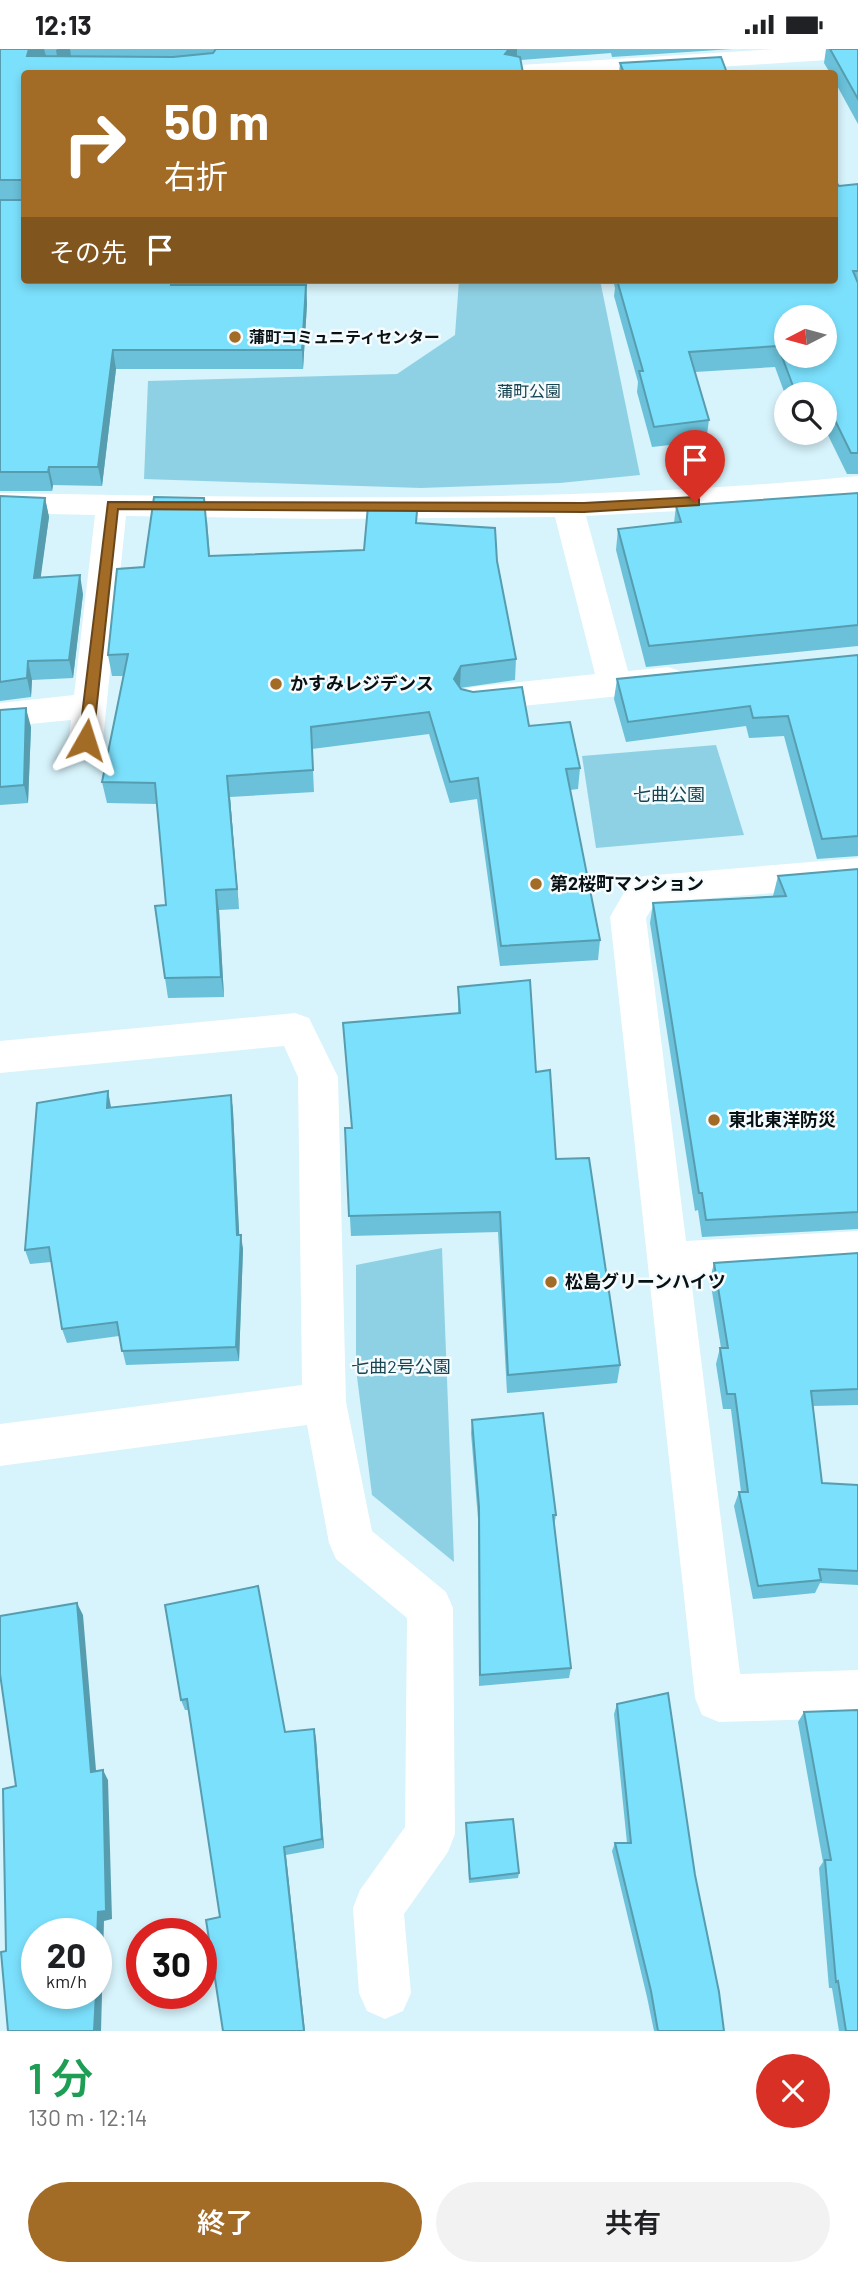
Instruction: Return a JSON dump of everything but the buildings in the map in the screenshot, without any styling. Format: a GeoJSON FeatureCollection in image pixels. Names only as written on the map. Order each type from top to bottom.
{"type":"FeatureCollection","features":[{"type":"Feature","properties":{"kind":"street"},"geometry":{"type":"LineString","coordinates":[[538,70],[615,57],[858,51]]}},
{"type":"Feature","properties":{"kind":"street"},"geometry":{"type":"LineString","coordinates":[[0,503],[568,507],[750,499],[858,486]]}},
{"type":"Feature","properties":{"kind":"street"},"geometry":{"type":"LineString","coordinates":[[86,740],[112,505]]}},
{"type":"Feature","properties":{"kind":"street"},"geometry":{"type":"LineString","coordinates":[[568,507],[615,685]]}},
{"type":"Feature","properties":{"kind":"street"},"geometry":{"type":"LineString","coordinates":[[473,699],[696,677]]}},
{"type":"Feature","properties":{"kind":"street"},"geometry":{"type":"LineString","coordinates":[[0,715],[89,706]]}},
{"type":"Feature","properties":{"kind":"street"},"geometry":{"type":"LineString","coordinates":[[858,872],[644,890],[628,917],[719,1698],[858,1694]]}},
{"type":"Feature","properties":{"kind":"street"},"geometry":{"type":"LineString","coordinates":[[0,1057],[295,1029],[318,1077],[324,1402],[352,1543],[430,1608],[430,1834],[377,1908],[385,1993]]}},
{"type":"Feature","properties":{"kind":"street"},"geometry":{"type":"LineString","coordinates":[[668,1261],[858,1249]]}},
{"type":"Feature","properties":{"kind":"street"},"geometry":{"type":"LineString","coordinates":[[0,1445],[324,1402]]}},
{"type":"Feature","properties":{"kind":"green space","name":"蒲町公園"},"geometry":{"type":"Polygon","coordinates":[[[459,284],[601,284],[640,475],[560,483],[421,488],[144,479],[148,381],[397,374],[455,335],[459,284]]]}},
{"type":"Feature","properties":{"kind":"green space","name":"七曲公園"},"geometry":{"type":"Polygon","coordinates":[[[716,745],[744,835],[596,848],[582,756],[716,745]]]}},
{"type":"Feature","properties":{"kind":"green space","name":"七曲2号公園"},"geometry":{"type":"Polygon","coordinates":[[[442,1248],[454,1562],[372,1495],[356,1369],[356,1265],[442,1248]]]}},
{"type":"Feature","properties":{"kind":"place","name":"蒲町コミュニティセンター"},"geometry":{"type":"Point","coordinates":[235,337]}},
{"type":"Feature","properties":{"kind":"place","name":"かすみレジデンス"},"geometry":{"type":"Point","coordinates":[276,684]}},
{"type":"Feature","properties":{"kind":"place","name":"第2桜町マンション"},"geometry":{"type":"Point","coordinates":[536,884]}},
{"type":"Feature","properties":{"kind":"place","name":"東北東洋防災"},"geometry":{"type":"Point","coordinates":[714,1120]}},
{"type":"Feature","properties":{"kind":"place","name":"松島グリーンハイツ"},"geometry":{"type":"Point","coordinates":[551,1282]}},
{"type":"Feature","properties":{"kind":"route"},"geometry":{"type":"LineString","coordinates":[[86,740],[112,505],[584,508],[695,502]]}}]}
